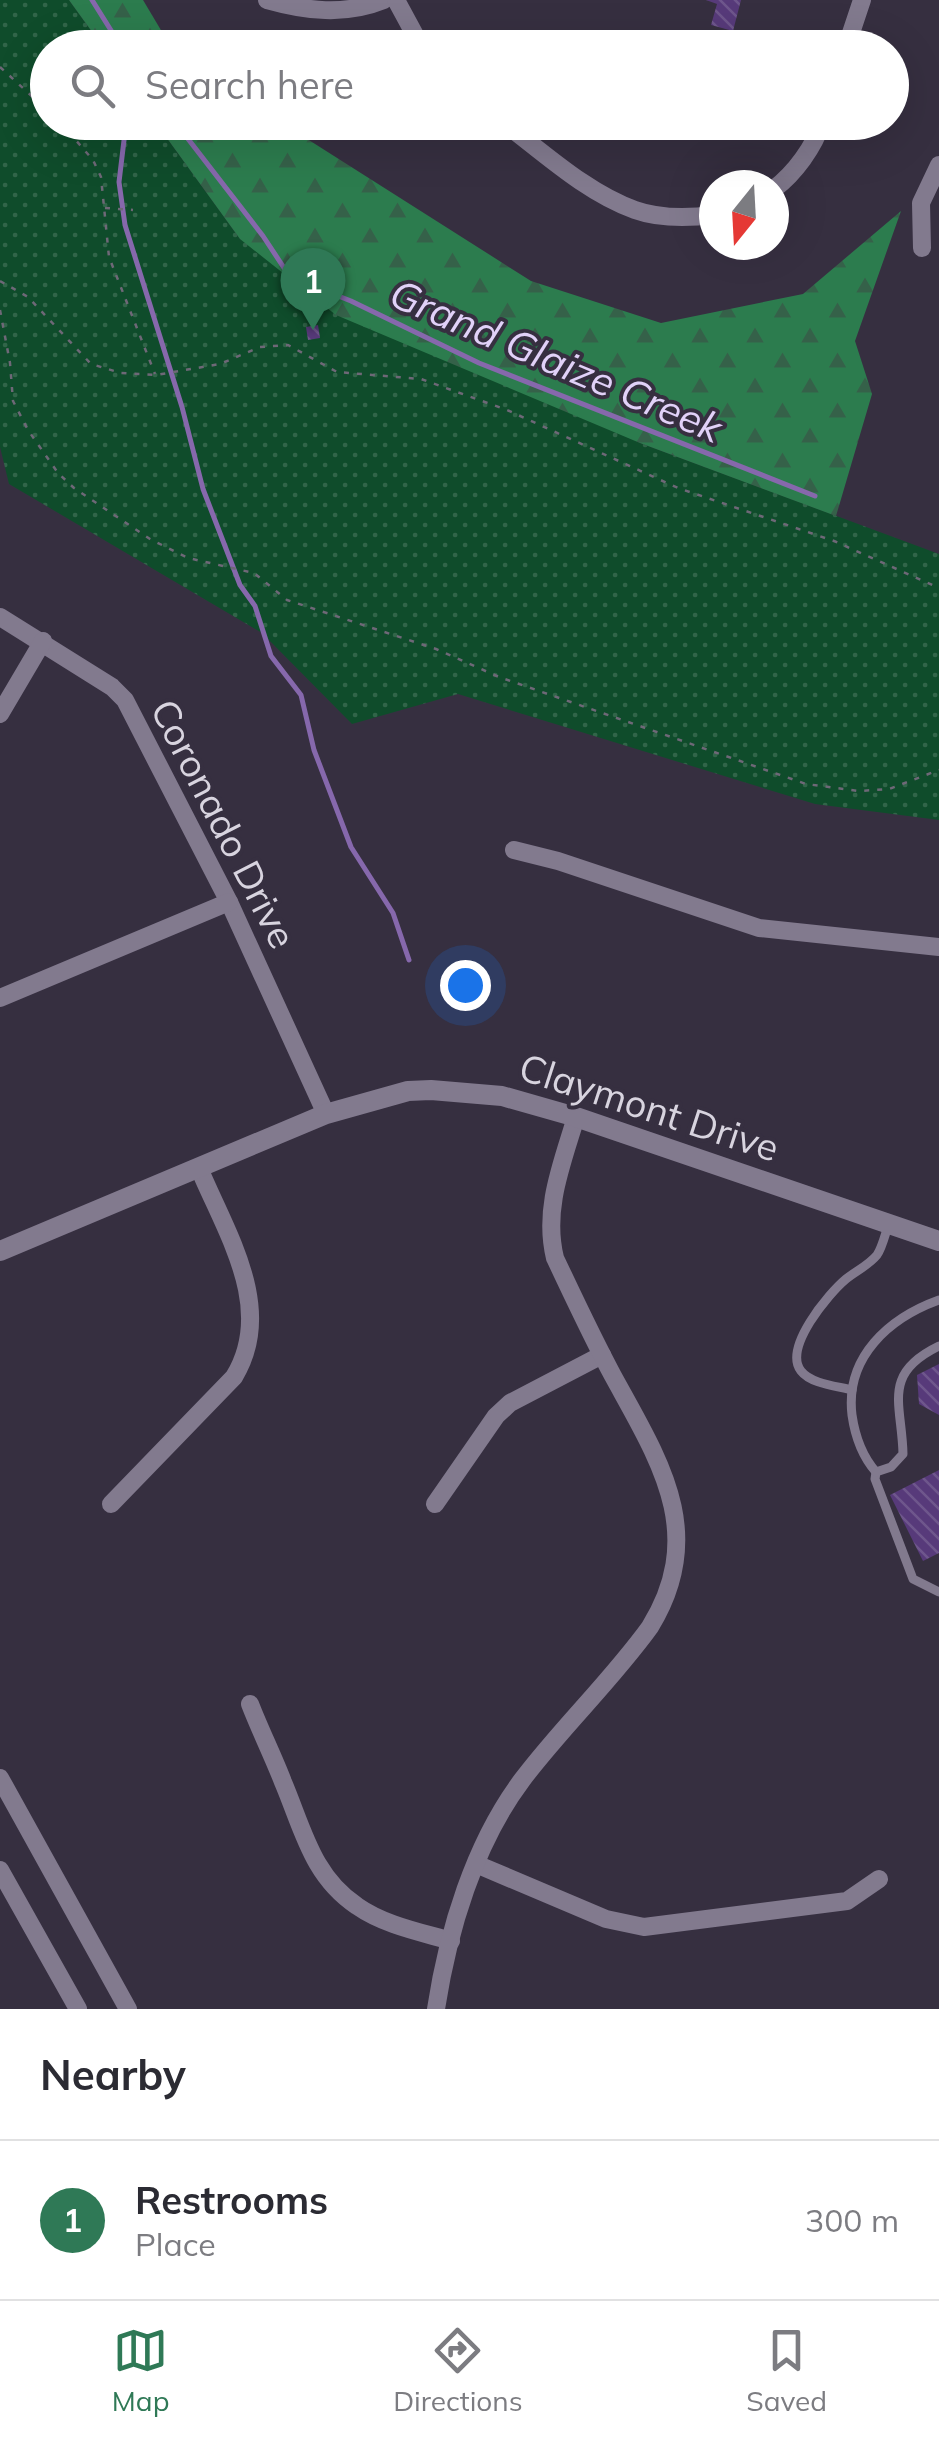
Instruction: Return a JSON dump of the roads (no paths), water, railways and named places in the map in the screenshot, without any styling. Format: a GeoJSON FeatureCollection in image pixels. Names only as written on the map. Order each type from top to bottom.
{"type":"FeatureCollection","features":[{"type":"Feature","properties":{"kind":"street"},"geometry":{"type":"LineString","coordinates":[[267,0],[298,9],[329,11],[366,7],[384,0]]}},
{"type":"Feature","properties":{"kind":"street"},"geometry":{"type":"LineString","coordinates":[[396,0],[412,30]]}},
{"type":"Feature","properties":{"kind":"street"},"geometry":{"type":"LineString","coordinates":[[852,30],[862,0]]}},
{"type":"Feature","properties":{"kind":"street"},"geometry":{"type":"LineString","coordinates":[[527,140],[581,180],[637,211],[699,217]]}},
{"type":"Feature","properties":{"kind":"street"},"geometry":{"type":"LineString","coordinates":[[789,177],[814,140]]}},
{"type":"Feature","properties":{"kind":"street"},"geometry":{"type":"LineString","coordinates":[[922,248],[921,203],[939,165]]}},
{"type":"Feature","properties":{"kind":"street","name":"Coronado Drive"},"geometry":{"type":"LineString","coordinates":[[0,617],[112,687],[125,700],[229,902],[326,1114]]}},
{"type":"Feature","properties":{"kind":"street"},"geometry":{"type":"LineString","coordinates":[[0,714],[42,642]]}},
{"type":"Feature","properties":{"kind":"street"},"geometry":{"type":"LineString","coordinates":[[514,850],[758,928],[939,947]]}},
{"type":"Feature","properties":{"kind":"street"},"geometry":{"type":"LineString","coordinates":[[0,998],[229,902]]}},
{"type":"Feature","properties":{"kind":"street","name":"Claymont Drive"},"geometry":{"type":"LineString","coordinates":[[0,1251],[326,1114],[408,1091],[431,1090],[502,1096],[576,1117],[939,1241]]}},
{"type":"Feature","properties":{"kind":"street"},"geometry":{"type":"LineString","coordinates":[[436,2009],[451,1941],[476,1864],[501,1812],[521,1781],[634,1649],[662,1607],[677,1547],[673,1502],[655,1454],[602,1354],[551,1242],[552,1198],[576,1117]]}},
{"type":"Feature","properties":{"kind":"street"},"geometry":{"type":"LineString","coordinates":[[110,1504],[234,1377],[244,1362],[251,1321],[248,1284],[199,1168]]}},
{"type":"Feature","properties":{"kind":"street"},"geometry":{"type":"LineString","coordinates":[[435,1504],[496,1416],[510,1404],[602,1354]]}},
{"type":"Feature","properties":{"kind":"street"},"geometry":{"type":"LineString","coordinates":[[250,1704],[302,1836],[328,1880],[359,1908],[401,1927],[451,1941]]}},
{"type":"Feature","properties":{"kind":"street"},"geometry":{"type":"LineString","coordinates":[[0,1778],[128,2009]]}},
{"type":"Feature","properties":{"kind":"street"},"geometry":{"type":"LineString","coordinates":[[476,1864],[606,1919],[644,1927],[847,1901],[879,1879]]}},
{"type":"Feature","properties":{"kind":"street"},"geometry":{"type":"LineString","coordinates":[[0,1870],[78,2009]]}},
{"type":"Feature","properties":{"kind":"lane"},"geometry":{"type":"LineString","coordinates":[[852,1390],[812,1380],[800,1370],[800,1342],[834,1290],[878,1255],[888,1224]]}},
{"type":"Feature","properties":{"kind":"lane"},"geometry":{"type":"LineString","coordinates":[[939,1300],[913,1309],[890,1324],[865,1351],[852,1390],[855,1434],[876,1472],[879,1493],[913,1578],[939,1591]]}},
{"type":"Feature","properties":{"kind":"lane"},"geometry":{"type":"LineString","coordinates":[[876,1472],[891,1467],[902,1454],[895,1399],[902,1377],[924,1354],[939,1346]]}},
{"type":"Feature","properties":{"kind":"waterway","name":"Grand Glaize Creek"},"geometry":{"type":"LineString","coordinates":[[92,0],[111,30]]}},
{"type":"Feature","properties":{"kind":"waterway"},"geometry":{"type":"LineString","coordinates":[[124,140],[119,182],[125,225],[182,407],[203,489],[240,585],[255,606],[271,656],[301,695],[314,750],[351,847],[393,913],[409,960]]}},
{"type":"Feature","properties":{"kind":"waterway","name":"Grand Glaize Creek"},"geometry":{"type":"LineString","coordinates":[[189,140],[290,277],[351,301],[479,363],[815,496]]}},
{"type":"Feature","properties":{"kind":"place","name":"Restrooms"},"geometry":{"type":"Point","coordinates":[313,330]}}]}
